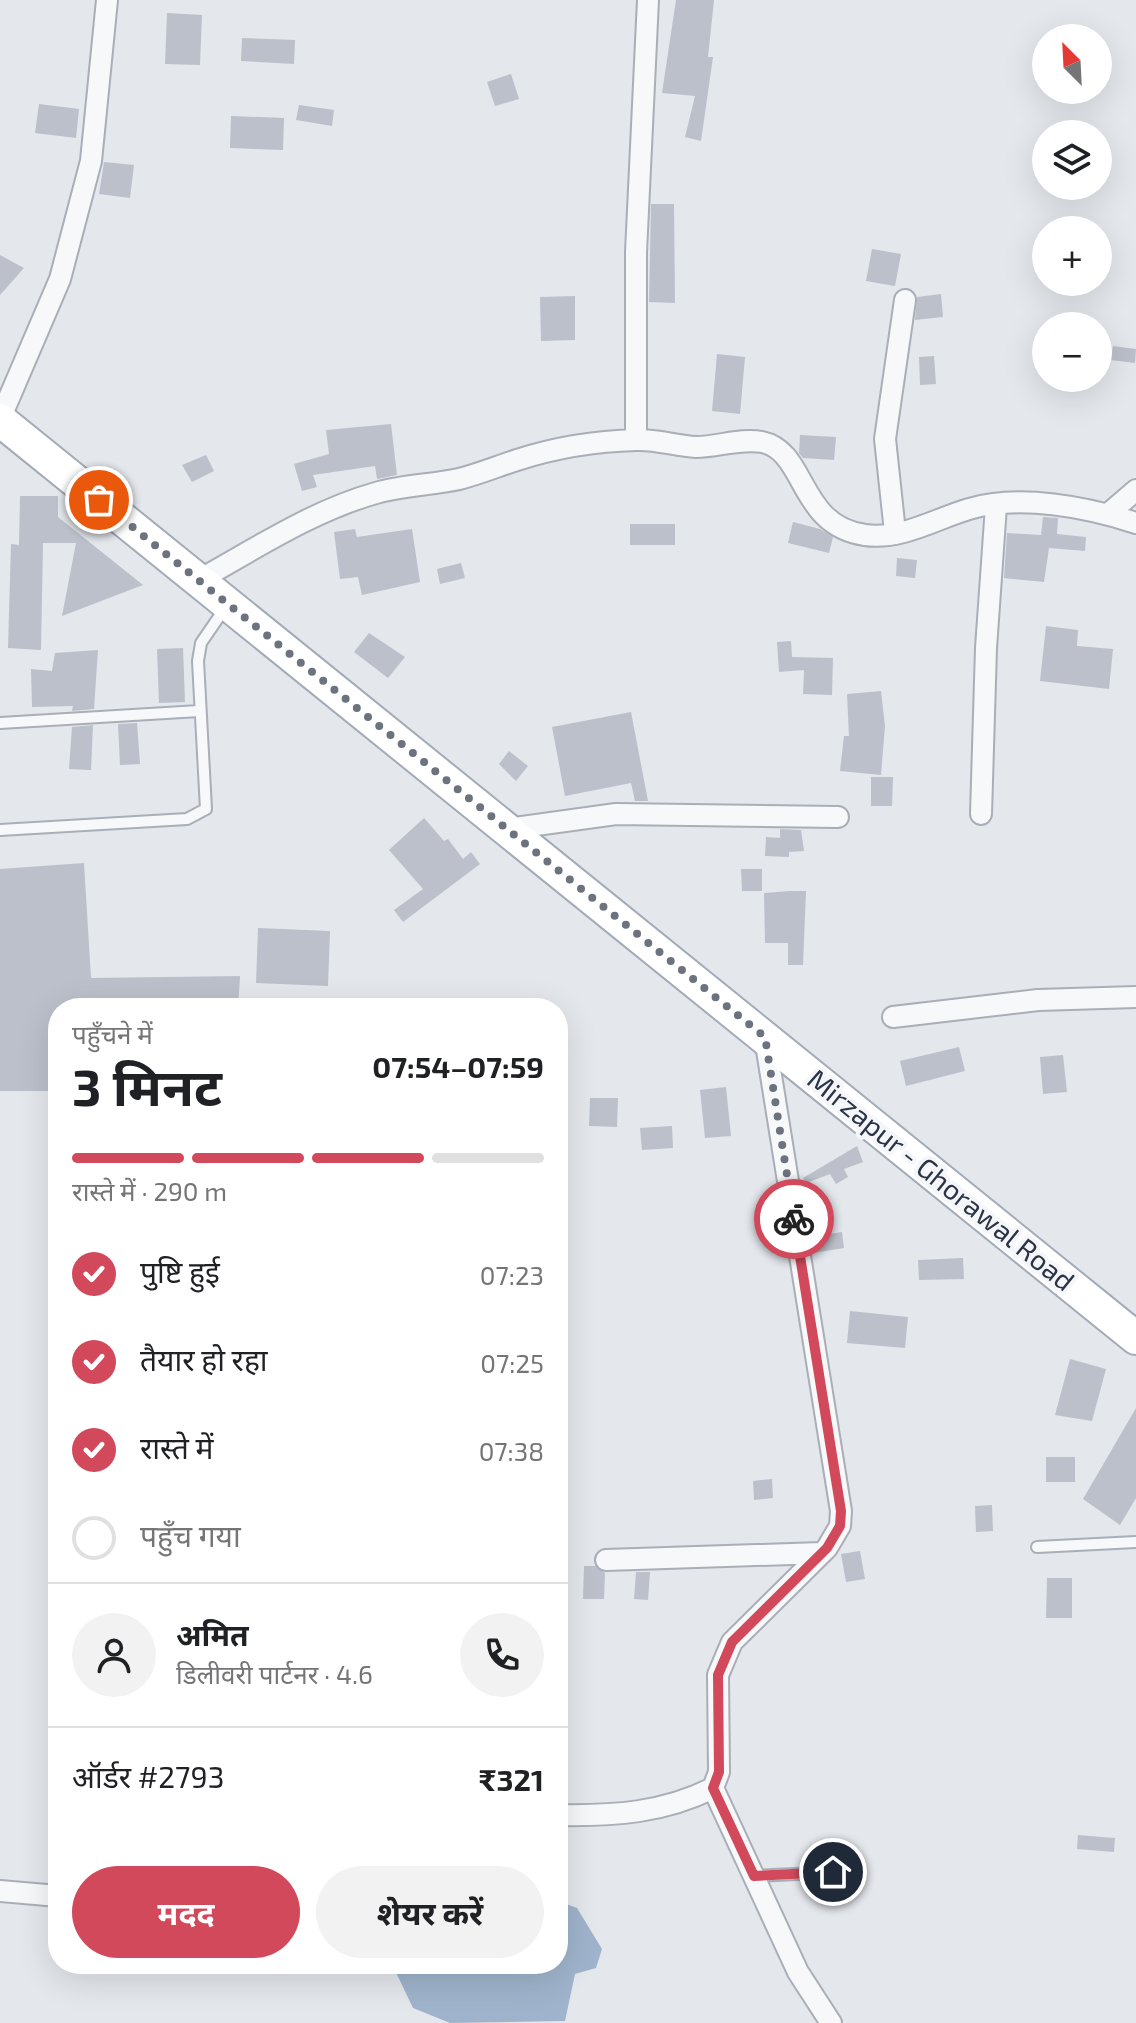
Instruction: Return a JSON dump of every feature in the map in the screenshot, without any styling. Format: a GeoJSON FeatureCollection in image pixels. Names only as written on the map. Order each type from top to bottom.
{"type":"FeatureCollection","features":[{"type":"Feature","properties":{"kind":"main road","name":"Mirzapur - Ghorawal Road"},"geometry":{"type":"LineString","coordinates":[[0,419],[1136,1338]]}},
{"type":"Feature","properties":{"kind":"street"},"geometry":{"type":"LineString","coordinates":[[0,419],[60,279],[91,161],[107,0]]}},
{"type":"Feature","properties":{"kind":"street"},"geometry":{"type":"LineString","coordinates":[[636,440],[636,252],[648,0]]}},
{"type":"Feature","properties":{"kind":"street"},"geometry":{"type":"LineString","coordinates":[[895,532],[885,439],[905,300]]}},
{"type":"Feature","properties":{"kind":"street"},"geometry":{"type":"LineString","coordinates":[[197,581],[318,514],[354,500],[459,479],[566,448],[636,440],[699,447],[743,441],[764,442],[781,452],[809,499],[832,523],[866,535],[926,527],[969,509],[1023,503],[1108,514],[1136,523]]}},
{"type":"Feature","properties":{"kind":"street"},"geometry":{"type":"LineString","coordinates":[[1108,514],[1136,490]]}},
{"type":"Feature","properties":{"kind":"street"},"geometry":{"type":"LineString","coordinates":[[981,814],[986,648],[996,506]]}},
{"type":"Feature","properties":{"kind":"street"},"geometry":{"type":"LineString","coordinates":[[507,829],[616,814],[838,817]]}},
{"type":"Feature","properties":{"kind":"street"},"geometry":{"type":"LineString","coordinates":[[893,1017],[1038,1000],[1136,997]]}},
{"type":"Feature","properties":{"kind":"street"},"geometry":{"type":"LineString","coordinates":[[568,1815],[646,1812],[689,1800],[713,1788],[719,1772],[718,1675],[722,1660],[732,1642],[835,1537],[841,1511],[765,1037]]}},
{"type":"Feature","properties":{"kind":"street"},"geometry":{"type":"LineString","coordinates":[[606,1560],[821,1553]]}},
{"type":"Feature","properties":{"kind":"street"},"geometry":{"type":"LineString","coordinates":[[713,1788],[798,1972],[831,2023]]}},
{"type":"Feature","properties":{"kind":"street"},"geometry":{"type":"LineString","coordinates":[[0,1891],[48,1895]]}},
{"type":"Feature","properties":{"kind":"lane"},"geometry":{"type":"LineString","coordinates":[[0,830],[187,819],[206,809],[208,797],[197,684],[201,643],[227,605]]}},
{"type":"Feature","properties":{"kind":"lane"},"geometry":{"type":"LineString","coordinates":[[0,723],[199,711]]}},
{"type":"Feature","properties":{"kind":"lane"},"geometry":{"type":"LineString","coordinates":[[1037,1547],[1136,1542]]}},
{"type":"Feature","properties":{"kind":"lane"},"geometry":{"type":"LineString","coordinates":[[754,1876],[859,1871]]}},
{"type":"Feature","properties":{"kind":"water"},"geometry":{"type":"Polygon","coordinates":[[[568,1905],[577,1908],[602,1949],[596,1968],[575,1974],[565,2021],[450,2023],[413,2008],[397,1974],[568,1974],[568,1905]]]}},
{"type":"Feature","properties":{"kind":"building"},"geometry":{"type":"Polygon","coordinates":[[[676,0],[714,0],[708,57],[713,57],[701,141],[685,137],[695,96],[662,93],[676,0]]]}},
{"type":"Feature","properties":{"kind":"building"},"geometry":{"type":"Polygon","coordinates":[[[167,13],[202,15],[200,65],[165,64],[167,13]]]}},
{"type":"Feature","properties":{"kind":"building"},"geometry":{"type":"Polygon","coordinates":[[[242,38],[295,40],[294,64],[241,61],[242,38]]]}},
{"type":"Feature","properties":{"kind":"building"},"geometry":{"type":"Polygon","coordinates":[[[511,74],[519,99],[495,106],[487,82],[511,74]]]}},
{"type":"Feature","properties":{"kind":"building"},"geometry":{"type":"Polygon","coordinates":[[[39,104],[79,109],[76,138],[35,133],[39,104]]]}},
{"type":"Feature","properties":{"kind":"building"},"geometry":{"type":"Polygon","coordinates":[[[299,105],[334,110],[332,126],[296,120],[299,105]]]}},
{"type":"Feature","properties":{"kind":"building"},"geometry":{"type":"Polygon","coordinates":[[[231,116],[284,118],[283,150],[230,148],[231,116]]]}},
{"type":"Feature","properties":{"kind":"building"},"geometry":{"type":"Polygon","coordinates":[[[104,162],[134,165],[130,198],[99,194],[104,162]]]}},
{"type":"Feature","properties":{"kind":"building"},"geometry":{"type":"Polygon","coordinates":[[[651,204],[674,204],[675,303],[649,302],[651,204]]]}},
{"type":"Feature","properties":{"kind":"building"},"geometry":{"type":"Polygon","coordinates":[[[872,249],[901,254],[895,286],[866,281],[872,249]]]}},
{"type":"Feature","properties":{"kind":"building"},"geometry":{"type":"Polygon","coordinates":[[[0,255],[24,268],[0,295],[0,255]]]}},
{"type":"Feature","properties":{"kind":"building"},"geometry":{"type":"Polygon","coordinates":[[[941,294],[943,317],[915,320],[917,297],[941,294]]]}},
{"type":"Feature","properties":{"kind":"building"},"geometry":{"type":"Polygon","coordinates":[[[575,296],[575,340],[541,341],[540,297],[575,296]]]}},
{"type":"Feature","properties":{"kind":"building"},"geometry":{"type":"Polygon","coordinates":[[[1113,346],[1136,349],[1135,363],[1112,360],[1113,346]]]}},
{"type":"Feature","properties":{"kind":"building"},"geometry":{"type":"Polygon","coordinates":[[[717,354],[745,357],[740,414],[712,411],[717,354]]]}},
{"type":"Feature","properties":{"kind":"building"},"geometry":{"type":"Polygon","coordinates":[[[934,356],[936,384],[920,385],[919,357],[934,356]]]}},
{"type":"Feature","properties":{"kind":"building"},"geometry":{"type":"Polygon","coordinates":[[[391,424],[397,475],[377,479],[375,466],[313,475],[317,487],[302,491],[294,464],[329,454],[326,430],[391,424]]]}},
{"type":"Feature","properties":{"kind":"building"},"geometry":{"type":"Polygon","coordinates":[[[800,435],[836,437],[834,460],[803,458],[799,453],[800,435]]]}},
{"type":"Feature","properties":{"kind":"building"},"geometry":{"type":"Polygon","coordinates":[[[206,455],[214,471],[192,482],[182,465],[206,455]]]}},
{"type":"Feature","properties":{"kind":"building"},"geometry":{"type":"Polygon","coordinates":[[[20,496],[58,496],[58,517],[143,585],[62,616],[76,543],[43,543],[41,650],[8,648],[11,544],[19,545],[20,496]]]}},
{"type":"Feature","properties":{"kind":"building"},"geometry":{"type":"Polygon","coordinates":[[[1043,517],[1058,518],[1057,534],[1086,537],[1085,551],[1049,548],[1044,582],[1004,578],[1007,533],[1041,535],[1043,517]]]}},
{"type":"Feature","properties":{"kind":"building"},"geometry":{"type":"Polygon","coordinates":[[[793,522],[820,529],[833,537],[829,553],[788,543],[793,522]]]}},
{"type":"Feature","properties":{"kind":"building"},"geometry":{"type":"Polygon","coordinates":[[[630,524],[675,524],[675,545],[630,545],[630,524]]]}},
{"type":"Feature","properties":{"kind":"building"},"geometry":{"type":"Polygon","coordinates":[[[355,529],[357,537],[412,529],[420,582],[362,595],[358,577],[340,579],[334,532],[355,529]]]}},
{"type":"Feature","properties":{"kind":"building"},"geometry":{"type":"Polygon","coordinates":[[[897,558],[917,560],[915,578],[896,576],[897,558]]]}},
{"type":"Feature","properties":{"kind":"building"},"geometry":{"type":"Polygon","coordinates":[[[461,563],[465,578],[440,584],[437,569],[461,563]]]}},
{"type":"Feature","properties":{"kind":"building"},"geometry":{"type":"Polygon","coordinates":[[[1046,626],[1078,630],[1077,646],[1113,649],[1109,689],[1040,681],[1046,626]]]}},
{"type":"Feature","properties":{"kind":"building"},"geometry":{"type":"Polygon","coordinates":[[[369,633],[405,657],[388,678],[354,652],[369,633]]]}},
{"type":"Feature","properties":{"kind":"building"},"geometry":{"type":"Polygon","coordinates":[[[791,641],[792,657],[833,658],[832,695],[803,694],[804,670],[779,672],[777,642],[791,641]]]}},
{"type":"Feature","properties":{"kind":"building"},"geometry":{"type":"Polygon","coordinates":[[[183,648],[185,702],[159,703],[157,649],[183,648]]]}},
{"type":"Feature","properties":{"kind":"building"},"geometry":{"type":"Polygon","coordinates":[[[98,650],[94,709],[72,711],[73,706],[32,707],[31,669],[52,671],[55,653],[98,650]]]}},
{"type":"Feature","properties":{"kind":"building"},"geometry":{"type":"Polygon","coordinates":[[[881,691],[885,726],[881,775],[840,771],[844,736],[849,736],[847,694],[881,691]]]}},
{"type":"Feature","properties":{"kind":"building"},"geometry":{"type":"Polygon","coordinates":[[[631,712],[648,801],[635,801],[631,783],[565,796],[552,727],[631,712]]]}},
{"type":"Feature","properties":{"kind":"building"},"geometry":{"type":"Polygon","coordinates":[[[137,723],[140,764],[120,765],[118,724],[137,723]]]}},
{"type":"Feature","properties":{"kind":"building"},"geometry":{"type":"Polygon","coordinates":[[[93,725],[91,770],[69,769],[72,727],[93,725]]]}},
{"type":"Feature","properties":{"kind":"building"},"geometry":{"type":"Polygon","coordinates":[[[509,751],[528,766],[516,781],[499,764],[509,751]]]}},
{"type":"Feature","properties":{"kind":"building"},"geometry":{"type":"Polygon","coordinates":[[[871,777],[893,777],[892,806],[871,806],[871,777]]]}},
{"type":"Feature","properties":{"kind":"building"},"geometry":{"type":"Polygon","coordinates":[[[424,818],[444,841],[448,839],[463,859],[471,852],[480,864],[403,922],[394,910],[423,889],[389,850],[424,818]]]}},
{"type":"Feature","properties":{"kind":"building"},"geometry":{"type":"Polygon","coordinates":[[[780,829],[801,830],[804,851],[789,852],[789,857],[765,856],[766,837],[780,838],[780,829]]]}},
{"type":"Feature","properties":{"kind":"building"},"geometry":{"type":"Polygon","coordinates":[[[84,863],[91,978],[240,976],[239,998],[48,998],[48,1091],[0,1091],[0,869],[84,863]]]}},
{"type":"Feature","properties":{"kind":"building"},"geometry":{"type":"Polygon","coordinates":[[[741,869],[762,869],[762,891],[742,891],[741,869]]]}},
{"type":"Feature","properties":{"kind":"building"},"geometry":{"type":"Polygon","coordinates":[[[806,891],[803,965],[788,965],[788,943],[765,943],[764,893],[806,891]]]}},
{"type":"Feature","properties":{"kind":"building"},"geometry":{"type":"Polygon","coordinates":[[[258,928],[330,931],[328,986],[256,983],[258,928]]]}},
{"type":"Feature","properties":{"kind":"building"},"geometry":{"type":"Polygon","coordinates":[[[959,1047],[965,1071],[906,1086],[900,1061],[959,1047]]]}},
{"type":"Feature","properties":{"kind":"building"},"geometry":{"type":"Polygon","coordinates":[[[1063,1055],[1067,1092],[1043,1094],[1040,1057],[1063,1055]]]}},
{"type":"Feature","properties":{"kind":"building"},"geometry":{"type":"Polygon","coordinates":[[[726,1087],[731,1136],[705,1138],[700,1090],[726,1087]]]}},
{"type":"Feature","properties":{"kind":"building"},"geometry":{"type":"Polygon","coordinates":[[[590,1098],[618,1098],[617,1127],[589,1126],[590,1098]]]}},
{"type":"Feature","properties":{"kind":"building"},"geometry":{"type":"Polygon","coordinates":[[[672,1126],[673,1148],[642,1150],[640,1128],[672,1126]]]}},
{"type":"Feature","properties":{"kind":"building"},"geometry":{"type":"Polygon","coordinates":[[[857,1146],[863,1162],[844,1169],[848,1177],[836,1184],[830,1174],[806,1183],[803,1178],[857,1146]]]}},
{"type":"Feature","properties":{"kind":"building"},"geometry":{"type":"Polygon","coordinates":[[[842,1232],[844,1248],[813,1253],[810,1237],[842,1232]]]}},
{"type":"Feature","properties":{"kind":"building"},"geometry":{"type":"Polygon","coordinates":[[[963,1258],[964,1279],[919,1280],[918,1260],[963,1258]]]}},
{"type":"Feature","properties":{"kind":"building"},"geometry":{"type":"Polygon","coordinates":[[[850,1311],[908,1317],[905,1348],[847,1343],[850,1311]]]}},
{"type":"Feature","properties":{"kind":"building"},"geometry":{"type":"Polygon","coordinates":[[[1070,1359],[1106,1369],[1092,1421],[1055,1415],[1070,1359]]]}},
{"type":"Feature","properties":{"kind":"building"},"geometry":{"type":"Polygon","coordinates":[[[1136,1408],[1136,1498],[1120,1525],[1083,1499],[1136,1408]]]}},
{"type":"Feature","properties":{"kind":"building"},"geometry":{"type":"Polygon","coordinates":[[[1046,1457],[1075,1457],[1075,1482],[1046,1482],[1046,1457]]]}},
{"type":"Feature","properties":{"kind":"building"},"geometry":{"type":"Polygon","coordinates":[[[772,1479],[773,1498],[754,1500],[753,1481],[772,1479]]]}},
{"type":"Feature","properties":{"kind":"building"},"geometry":{"type":"Polygon","coordinates":[[[992,1505],[993,1531],[976,1532],[975,1506],[992,1505]]]}},
{"type":"Feature","properties":{"kind":"building"},"geometry":{"type":"Polygon","coordinates":[[[860,1551],[865,1579],[846,1582],[841,1554],[860,1551]]]}},
{"type":"Feature","properties":{"kind":"building"},"geometry":{"type":"Polygon","coordinates":[[[584,1566],[595,1566],[605,1573],[604,1599],[583,1599],[584,1566]]]}},
{"type":"Feature","properties":{"kind":"building"},"geometry":{"type":"Polygon","coordinates":[[[636,1572],[650,1572],[648,1600],[634,1599],[636,1572]]]}},
{"type":"Feature","properties":{"kind":"building"},"geometry":{"type":"Polygon","coordinates":[[[1047,1578],[1072,1578],[1072,1618],[1046,1618],[1047,1578]]]}},
{"type":"Feature","properties":{"kind":"building"},"geometry":{"type":"Polygon","coordinates":[[[1078,1835],[1115,1838],[1114,1852],[1077,1849],[1078,1835]]]}},
{"type":"Feature","properties":{"kind":"way so far"},"geometry":{"type":"LineString","coordinates":[[99,500],[765,1037],[794,1219]]}},
{"type":"Feature","properties":{"kind":"route"},"geometry":{"type":"LineString","coordinates":[[794,1219],[841,1511],[840,1526],[827,1548],[732,1642],[722,1660],[718,1675],[719,1772],[713,1788],[754,1876],[833,1872]]}}]}
